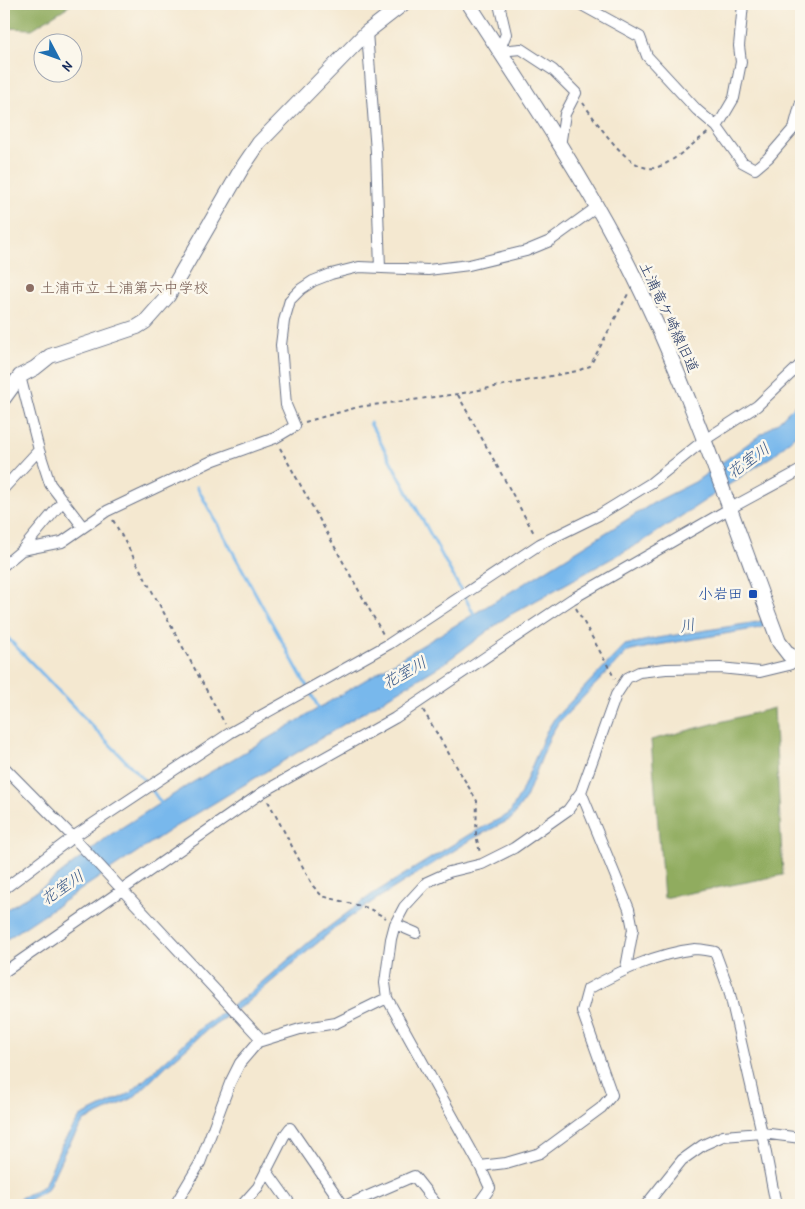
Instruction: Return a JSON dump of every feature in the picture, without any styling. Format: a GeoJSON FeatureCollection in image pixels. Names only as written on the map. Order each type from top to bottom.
{"type":"FeatureCollection","features":[{"type":"Feature","properties":{"kind":"street"},"geometry":{"type":"LineString","coordinates":[[4,398],[20,376],[35,368],[50,356],[145,322],[168,296],[242,168],[260,143],[367,32],[403,4]]}},
{"type":"Feature","properties":{"kind":"street","name":"土浦竜ケ崎線旧道"},"geometry":{"type":"LineString","coordinates":[[469,4],[560,146],[619,246],[687,394],[779,642],[789,655],[800,659]]}},
{"type":"Feature","properties":{"kind":"street"},"geometry":{"type":"LineString","coordinates":[[499,4],[506,34],[499,51],[521,49],[554,70],[576,93],[565,114],[560,146]]}},
{"type":"Feature","properties":{"kind":"street"},"geometry":{"type":"LineString","coordinates":[[580,4],[640,37],[647,56],[697,110],[717,126],[742,162],[755,169],[768,158],[794,128],[801,102]]}},
{"type":"Feature","properties":{"kind":"street"},"geometry":{"type":"LineString","coordinates":[[717,126],[734,98],[741,62],[739,46],[743,4]]}},
{"type":"Feature","properties":{"kind":"street"},"geometry":{"type":"LineString","coordinates":[[367,32],[376,152],[380,268]]}},
{"type":"Feature","properties":{"kind":"street"},"geometry":{"type":"LineString","coordinates":[[22,550],[62,542],[107,511],[214,460],[275,438],[295,426],[286,405],[281,345],[284,321],[290,300],[313,281],[359,267],[428,270],[469,265],[526,251],[550,241],[597,207]]}},
{"type":"Feature","properties":{"kind":"street"},"geometry":{"type":"LineString","coordinates":[[4,889],[73,837],[230,733],[389,644],[540,544],[599,514],[651,483],[757,406],[801,364]]}},
{"type":"Feature","properties":{"kind":"street"},"geometry":{"type":"LineString","coordinates":[[20,376],[50,484],[83,527]]}},
{"type":"Feature","properties":{"kind":"street"},"geometry":{"type":"LineString","coordinates":[[4,488],[39,450]]}},
{"type":"Feature","properties":{"kind":"street"},"geometry":{"type":"LineString","coordinates":[[4,972],[263,792],[395,718],[572,599],[728,506],[801,470]]}},
{"type":"Feature","properties":{"kind":"street"},"geometry":{"type":"LineString","coordinates":[[4,565],[22,550],[63,501]]}},
{"type":"Feature","properties":{"kind":"street"},"geometry":{"type":"LineString","coordinates":[[478,1205],[490,1188],[480,1166],[387,998],[385,982],[391,939],[395,924],[404,907],[426,882],[449,872],[482,864],[514,848],[568,810],[581,792],[616,695],[627,678],[639,672],[666,669],[720,668],[760,672],[789,665],[800,659]]}},
{"type":"Feature","properties":{"kind":"street"},"geometry":{"type":"LineString","coordinates":[[4,767],[73,837],[262,1040]]}},
{"type":"Feature","properties":{"kind":"street"},"geometry":{"type":"LineString","coordinates":[[581,792],[629,909],[633,929],[626,968]]}},
{"type":"Feature","properties":{"kind":"street"},"geometry":{"type":"LineString","coordinates":[[395,924],[416,933]]}},
{"type":"Feature","properties":{"kind":"street"},"geometry":{"type":"LineString","coordinates":[[480,1166],[506,1163],[540,1153],[601,1108],[612,1095],[582,1011],[588,989],[626,968],[663,956],[697,949],[715,952],[729,990],[762,1133],[776,1205]]}},
{"type":"Feature","properties":{"kind":"street"},"geometry":{"type":"LineString","coordinates":[[175,1205],[200,1163],[214,1130],[230,1083],[240,1063],[258,1042],[300,1029],[336,1023],[387,998]]}},
{"type":"Feature","properties":{"kind":"street"},"geometry":{"type":"LineString","coordinates":[[242,1205],[258,1187],[290,1128],[345,1205],[414,1176],[437,1205]]}},
{"type":"Feature","properties":{"kind":"street"},"geometry":{"type":"LineString","coordinates":[[646,1205],[682,1160],[723,1136],[762,1133],[801,1138]]}},
{"type":"Feature","properties":{"kind":"street"},"geometry":{"type":"LineString","coordinates":[[266,1170],[290,1205]]}},
{"type":"Feature","properties":{"kind":"path"},"geometry":{"type":"LineString","coordinates":[[576,93],[612,143],[634,163],[642,167],[654,168],[676,158],[717,126]]}},
{"type":"Feature","properties":{"kind":"path"},"geometry":{"type":"LineString","coordinates":[[295,426],[315,418],[358,406],[458,394],[568,373],[590,366],[625,296],[636,282]]}},
{"type":"Feature","properties":{"kind":"path"},"geometry":{"type":"LineString","coordinates":[[458,394],[540,544]]}},
{"type":"Feature","properties":{"kind":"path"},"geometry":{"type":"LineString","coordinates":[[275,438],[389,644]]}},
{"type":"Feature","properties":{"kind":"path"},"geometry":{"type":"LineString","coordinates":[[107,511],[230,733]]}},
{"type":"Feature","properties":{"kind":"path"},"geometry":{"type":"LineString","coordinates":[[572,599],[620,689]]}},
{"type":"Feature","properties":{"kind":"path"},"geometry":{"type":"LineString","coordinates":[[418,702],[477,801],[476,835],[482,864]]}},
{"type":"Feature","properties":{"kind":"path"},"geometry":{"type":"LineString","coordinates":[[263,792],[313,886],[322,896],[368,908],[395,924]]}},
{"type":"Feature","properties":{"kind":"green space"},"geometry":{"type":"Polygon","coordinates":[[[4,4],[72,4],[32,29],[4,28],[4,4]]]}},
{"type":"Feature","properties":{"kind":"green space"},"geometry":{"type":"Polygon","coordinates":[[[774,708],[783,875],[664,898],[651,740],[774,708]]]}},
{"type":"Feature","properties":{"kind":"water","name":"花室川"},"geometry":{"type":"Polygon","coordinates":[[[801,399],[801,430],[774,455],[645,540],[508,616],[443,664],[173,828],[4,941],[4,911],[46,885],[110,835],[190,784],[535,577],[655,502],[695,482],[778,422],[801,399]]]}},
{"type":"Feature","properties":{"kind":"water"},"geometry":{"type":"Polygon","coordinates":[[[762,620],[764,626],[760,628],[627,652],[558,723],[550,736],[526,798],[511,819],[474,838],[340,924],[246,1003],[208,1029],[133,1098],[84,1121],[66,1149],[47,1190],[19,1205],[7,1205],[44,1186],[61,1146],[80,1117],[130,1093],[204,1025],[242,999],[309,942],[371,895],[470,834],[509,814],[520,795],[546,732],[554,719],[625,645],[762,620]]]}},
{"type":"Feature","properties":{"kind":"waterway"},"geometry":{"type":"LineString","coordinates":[[370,423],[475,616]]}},
{"type":"Feature","properties":{"kind":"waterway"},"geometry":{"type":"LineString","coordinates":[[197,487],[321,712]]}},
{"type":"Feature","properties":{"kind":"waterway"},"geometry":{"type":"LineString","coordinates":[[4,634],[143,779]]}},
{"type":"Feature","properties":{"kind":"waterway"},"geometry":{"type":"LineString","coordinates":[[152,790],[163,806]]}},
{"type":"Feature","properties":{"kind":"place","name":"土浦市立 土浦第六中学校"},"geometry":{"type":"Point","coordinates":[30,288]}},
{"type":"Feature","properties":{"kind":"place","name":"小岩田"},"geometry":{"type":"Point","coordinates":[753,594]}},
{"type":"Feature","properties":{"kind":"water label","name":"川"},"geometry":{"type":"Point","coordinates":[687,625]}}]}
